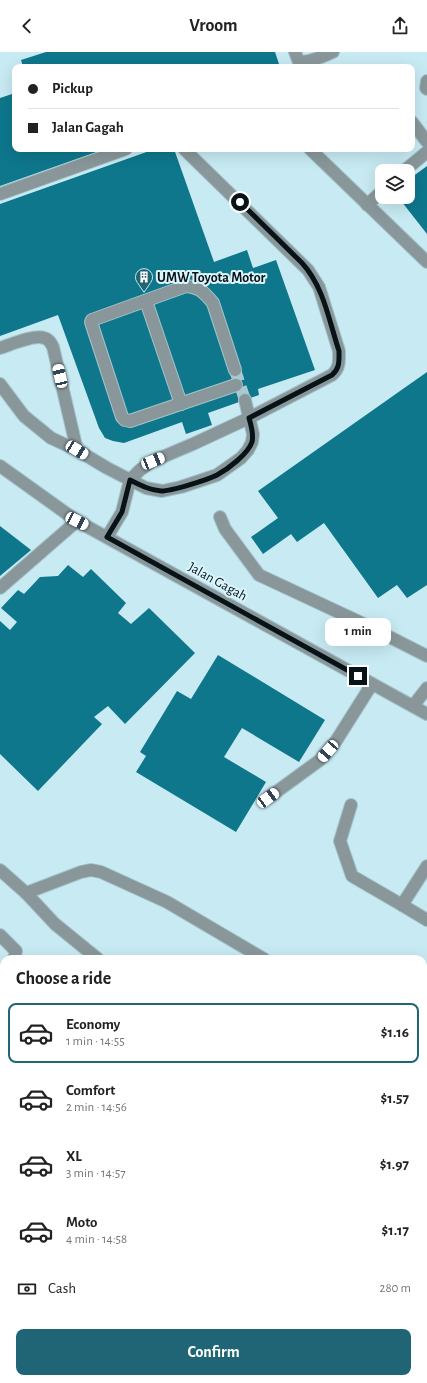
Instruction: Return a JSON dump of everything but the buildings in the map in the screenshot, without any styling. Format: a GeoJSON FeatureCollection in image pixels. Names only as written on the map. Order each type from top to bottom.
{"type":"FeatureCollection","features":[{"type":"Feature","properties":{"kind":"street"},"geometry":{"type":"LineString","coordinates":[[295,52],[298,60],[302,62],[316,59],[333,52]]}},
{"type":"Feature","properties":{"kind":"street"},"geometry":{"type":"LineString","coordinates":[[427,81],[427,89]]}},
{"type":"Feature","properties":{"kind":"street"},"geometry":{"type":"LineString","coordinates":[[415,126],[427,142]]}},
{"type":"Feature","properties":{"kind":"street"},"geometry":{"type":"LineString","coordinates":[[0,194],[118,152]]}},
{"type":"Feature","properties":{"kind":"street"},"geometry":{"type":"LineString","coordinates":[[107,537],[122,512],[130,480],[140,470],[153,461],[249,418],[332,375],[337,370],[339,362],[339,351],[319,287],[308,270],[187,152]]}},
{"type":"Feature","properties":{"kind":"street"},"geometry":{"type":"LineString","coordinates":[[313,152],[427,262]]}},
{"type":"Feature","properties":{"kind":"street"},"geometry":{"type":"LineString","coordinates":[[412,164],[427,152]]}},
{"type":"Feature","properties":{"kind":"street"},"geometry":{"type":"LineString","coordinates":[[367,205],[375,198]]}},
{"type":"Feature","properties":{"kind":"street"},"geometry":{"type":"LineString","coordinates":[[235,370],[213,302],[206,294],[195,287],[186,286],[90,322],[120,410],[125,420],[130,421],[236,385]]}},
{"type":"Feature","properties":{"kind":"street"},"geometry":{"type":"LineString","coordinates":[[146,301],[181,404]]}},
{"type":"Feature","properties":{"kind":"street"},"geometry":{"type":"LineString","coordinates":[[0,348],[40,337],[46,338],[50,342],[53,347],[77,450]]}},
{"type":"Feature","properties":{"kind":"street"},"geometry":{"type":"LineString","coordinates":[[0,384],[24,416],[51,438],[77,450],[107,468],[146,488],[162,491],[182,487],[217,475],[241,458],[248,450],[252,442],[253,434],[245,400]]}},
{"type":"Feature","properties":{"kind":"street","name":"Jalan Gagah"},"geometry":{"type":"LineString","coordinates":[[0,466],[77,521],[427,714]]}},
{"type":"Feature","properties":{"kind":"street"},"geometry":{"type":"LineString","coordinates":[[220,517],[224,529],[259,575],[366,625],[427,656]]}},
{"type":"Feature","properties":{"kind":"street"},"geometry":{"type":"LineString","coordinates":[[0,588],[77,521]]}},
{"type":"Feature","properties":{"kind":"street"},"geometry":{"type":"LineString","coordinates":[[268,798],[320,760],[336,741],[372,684]]}},
{"type":"Feature","properties":{"kind":"street"},"geometry":{"type":"LineString","coordinates":[[413,706],[427,688]]}},
{"type":"Feature","properties":{"kind":"street"},"geometry":{"type":"LineString","coordinates":[[351,805],[340,841],[352,876],[427,920]]}},
{"type":"Feature","properties":{"kind":"street"},"geometry":{"type":"LineString","coordinates":[[402,905],[427,866]]}},
{"type":"Feature","properties":{"kind":"street"},"geometry":{"type":"LineString","coordinates":[[0,870],[26,893],[54,924],[93,955]]}},
{"type":"Feature","properties":{"kind":"street"},"geometry":{"type":"LineString","coordinates":[[26,893],[81,872],[91,870],[100,872],[167,902],[257,955]]}},
{"type":"Feature","properties":{"kind":"street"},"geometry":{"type":"LineString","coordinates":[[0,935],[16,951],[15,955]]}},
{"type":"Feature","properties":{"kind":"tunnel"},"geometry":{"type":"LineString","coordinates":[[235,370],[245,400]]}},
{"type":"Feature","properties":{"kind":"place","name":"UMW Toyota Motor"},"geometry":{"type":"Point","coordinates":[144,292]}},
{"type":"Feature","properties":{"kind":"route"},"geometry":{"type":"LineString","coordinates":[[240,202],[302,263],[319,287],[339,351],[337,370],[332,375],[249,418],[253,434],[252,442],[248,450],[241,458],[217,475],[182,487],[162,491],[146,488],[130,480],[122,512],[107,537],[358,676]]}}]}
